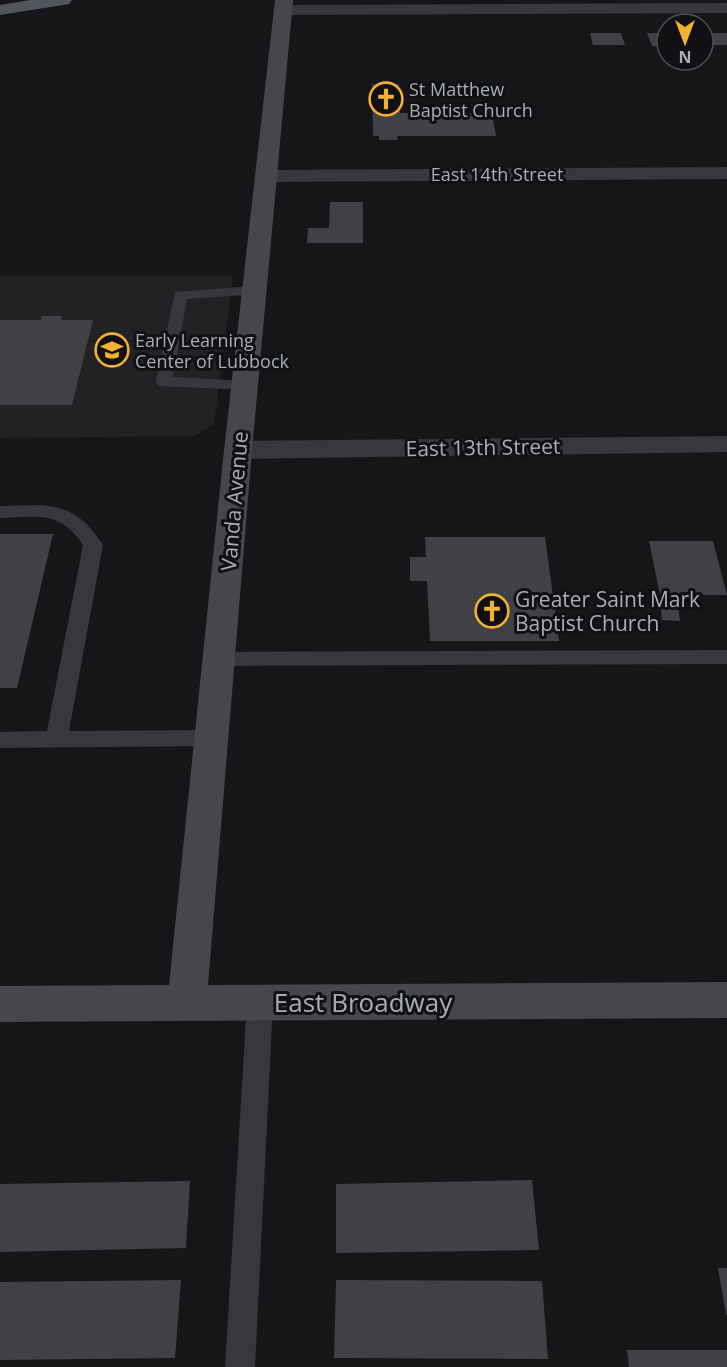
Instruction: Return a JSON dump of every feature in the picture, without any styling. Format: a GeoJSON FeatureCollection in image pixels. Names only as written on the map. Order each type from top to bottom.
{"type":"FeatureCollection","features":[{"type":"Feature","properties":{"kind":"main road"},"geometry":{"type":"LineString","coordinates":[[0,10],[63,0]]}},
{"type":"Feature","properties":{"kind":"street"},"geometry":{"type":"LineString","coordinates":[[283,5],[727,8]]}},
{"type":"Feature","properties":{"kind":"street","name":"Vanda Avenue"},"geometry":{"type":"LineString","coordinates":[[187,1002],[238,450],[283,5]]}},
{"type":"Feature","properties":{"kind":"street","name":"East 14th Street"},"geometry":{"type":"LineString","coordinates":[[266,176],[727,173]]}},
{"type":"Feature","properties":{"kind":"street","name":"East 13th Street"},"geometry":{"type":"LineString","coordinates":[[238,450],[727,444]]}},
{"type":"Feature","properties":{"kind":"street","name":"East Broadway"},"geometry":{"type":"LineString","coordinates":[[0,1004],[727,1000]]}},
{"type":"Feature","properties":{"kind":"lane"},"geometry":{"type":"LineString","coordinates":[[245,386],[164,382],[180,295],[255,291]]}},
{"type":"Feature","properties":{"kind":"lane"},"geometry":{"type":"LineString","coordinates":[[0,512],[57,512],[69,516],[84,529],[93,545],[56,740]]}},
{"type":"Feature","properties":{"kind":"lane"},"geometry":{"type":"LineString","coordinates":[[219,659],[727,657]]}},
{"type":"Feature","properties":{"kind":"lane"},"geometry":{"type":"LineString","coordinates":[[0,740],[212,738]]}},
{"type":"Feature","properties":{"kind":"lane"},"geometry":{"type":"LineString","coordinates":[[240,1367],[260,1002]]}},
{"type":"Feature","properties":{"kind":"shaded area","name":"Early Learning Center of Lubbock"},"geometry":{"type":"Polygon","coordinates":[[[0,276],[233,276],[214,424],[195,436],[0,438],[0,276]]]}},
{"type":"Feature","properties":{"kind":"building"},"geometry":{"type":"Polygon","coordinates":[[[590,33],[621,33],[625,45],[593,45],[590,33]]]}},
{"type":"Feature","properties":{"kind":"building"},"geometry":{"type":"Polygon","coordinates":[[[647,33],[655,33],[655,46],[652,46],[647,33]]]}},
{"type":"Feature","properties":{"kind":"building"},"geometry":{"type":"Polygon","coordinates":[[[715,33],[727,33],[727,45],[715,45],[715,33]]]}},
{"type":"Feature","properties":{"kind":"building","name":"St Matthew Baptist Church"},"geometry":{"type":"Polygon","coordinates":[[[372,84],[399,84],[400,113],[492,113],[496,136],[397,136],[398,140],[379,140],[379,136],[373,136],[372,84]]]}},
{"type":"Feature","properties":{"kind":"building"},"geometry":{"type":"Polygon","coordinates":[[[330,202],[363,202],[363,243],[307,243],[308,228],[329,228],[330,202]]]}},
{"type":"Feature","properties":{"kind":"building"},"geometry":{"type":"Polygon","coordinates":[[[42,316],[62,316],[61,320],[93,320],[72,405],[0,405],[0,320],[41,320],[42,316]]]}},
{"type":"Feature","properties":{"kind":"building"},"geometry":{"type":"Polygon","coordinates":[[[0,534],[53,534],[17,688],[0,688],[0,534]]]}},
{"type":"Feature","properties":{"kind":"building","name":"Greater Saint Mark Baptist Church"},"geometry":{"type":"Polygon","coordinates":[[[425,537],[545,537],[559,641],[430,641],[427,581],[410,581],[410,557],[426,557],[425,537]]]}},
{"type":"Feature","properties":{"kind":"building"},"geometry":{"type":"Polygon","coordinates":[[[649,541],[713,541],[727,595],[660,595],[649,541]]]}},
{"type":"Feature","properties":{"kind":"building"},"geometry":{"type":"Polygon","coordinates":[[[660,598],[677,599],[680,621],[662,620],[660,598]]]}},
{"type":"Feature","properties":{"kind":"building"},"geometry":{"type":"Polygon","coordinates":[[[532,1180],[539,1250],[336,1253],[336,1184],[532,1180]]]}},
{"type":"Feature","properties":{"kind":"building"},"geometry":{"type":"Polygon","coordinates":[[[190,1181],[186,1248],[0,1252],[0,1184],[190,1181]]]}},
{"type":"Feature","properties":{"kind":"building"},"geometry":{"type":"Polygon","coordinates":[[[718,1268],[727,1268],[727,1315],[726,1315],[718,1268]]]}},
{"type":"Feature","properties":{"kind":"building"},"geometry":{"type":"Polygon","coordinates":[[[181,1280],[175,1358],[0,1360],[0,1282],[181,1280]]]}},
{"type":"Feature","properties":{"kind":"building"},"geometry":{"type":"Polygon","coordinates":[[[336,1280],[542,1281],[548,1359],[334,1358],[336,1280]]]}},
{"type":"Feature","properties":{"kind":"building"},"geometry":{"type":"Polygon","coordinates":[[[627,1350],[727,1350],[727,1367],[629,1367],[627,1350]]]}},
{"type":"Feature","properties":{"kind":"place","name":"St Matthew Baptist Church"},"geometry":{"type":"Point","coordinates":[386,99]}},
{"type":"Feature","properties":{"kind":"place","name":"Early Learning Center of Lubbock"},"geometry":{"type":"Point","coordinates":[112,350]}},
{"type":"Feature","properties":{"kind":"place","name":"Greater Saint Mark Baptist Church"},"geometry":{"type":"Point","coordinates":[492,611]}}]}
